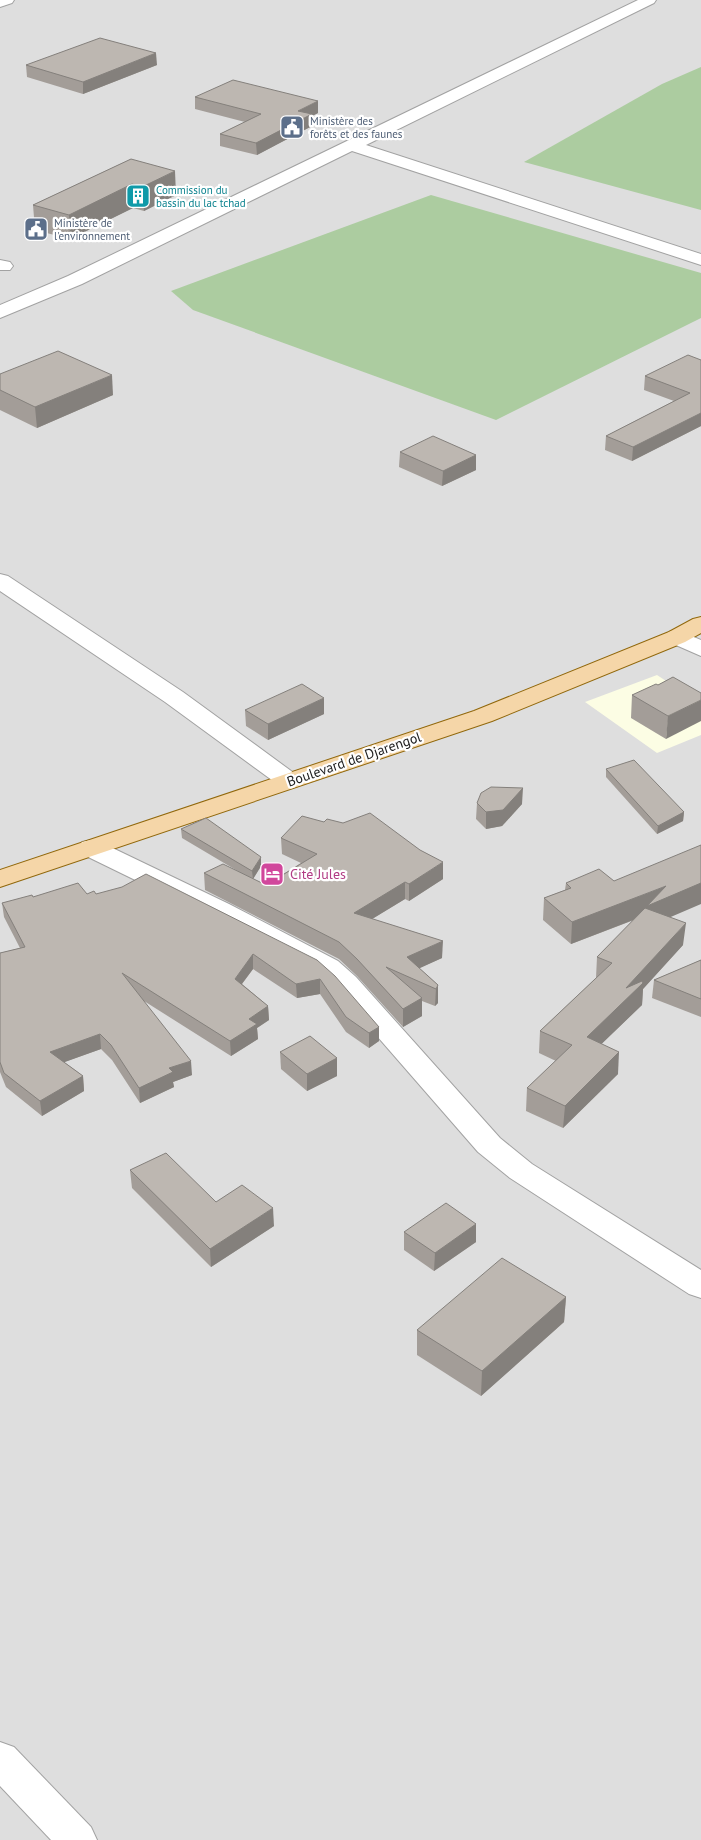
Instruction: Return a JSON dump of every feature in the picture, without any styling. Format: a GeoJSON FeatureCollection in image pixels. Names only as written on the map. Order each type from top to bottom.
{"type":"FeatureCollection","features":[{"type":"Feature","properties":{"kind":"main road","name":"Boulevard de Djarengol"},"geometry":{"type":"LineString","coordinates":[[0,879],[483,716],[677,637],[701,624]]}},
{"type":"Feature","properties":{"kind":"street"},"geometry":{"type":"LineString","coordinates":[[0,3],[7,0]]}},
{"type":"Feature","properties":{"kind":"street"},"geometry":{"type":"LineString","coordinates":[[0,312],[75,280],[649,0]]}},
{"type":"Feature","properties":{"kind":"street"},"geometry":{"type":"LineString","coordinates":[[350,145],[701,260]]}},
{"type":"Feature","properties":{"kind":"street"},"geometry":{"type":"LineString","coordinates":[[0,581],[174,697],[289,781]]}},
{"type":"Feature","properties":{"kind":"street"},"geometry":{"type":"LineString","coordinates":[[677,637],[701,649]]}},
{"type":"Feature","properties":{"kind":"street"},"geometry":{"type":"LineString","coordinates":[[92,848],[219,910],[328,967],[379,1020],[489,1145],[521,1171],[701,1286]]}},
{"type":"Feature","properties":{"kind":"street"},"geometry":{"type":"LineString","coordinates":[[0,1759],[77,1840]]}},
{"type":"Feature","properties":{"kind":"shaded area"},"geometry":{"type":"Polygon","coordinates":[[[0,0],[701,0],[701,1840],[0,1840],[0,0]]]}},
{"type":"Feature","properties":{"kind":"shaded area"},"geometry":{"type":"Polygon","coordinates":[[[657,675],[701,704],[701,735],[657,753],[585,702],[657,675]]]}},
{"type":"Feature","properties":{"kind":"green space"},"geometry":{"type":"Polygon","coordinates":[[[701,67],[701,210],[524,162],[662,84],[701,67]]]}},
{"type":"Feature","properties":{"kind":"green space"},"geometry":{"type":"Polygon","coordinates":[[[431,195],[701,273],[701,318],[496,420],[193,310],[171,291],[431,195]]]}},
{"type":"Feature","properties":{"kind":"building"},"geometry":{"type":"Polygon","coordinates":[[[100,38],[156,53],[83,82],[26,65],[100,38]]]}},
{"type":"Feature","properties":{"kind":"building"},"geometry":{"type":"Polygon","coordinates":[[[233,80],[318,101],[298,111],[312,114],[256,143],[220,134],[261,114],[195,97],[233,80]]]}},
{"type":"Feature","properties":{"kind":"building"},"geometry":{"type":"Polygon","coordinates":[[[131,159],[175,171],[142,187],[132,184],[69,215],[33,205],[131,159]]]}},
{"type":"Feature","properties":{"kind":"building"},"geometry":{"type":"Polygon","coordinates":[[[58,351],[112,375],[35,407],[0,390],[0,374],[58,351]]]}},
{"type":"Feature","properties":{"kind":"building"},"geometry":{"type":"Polygon","coordinates":[[[688,355],[701,360],[701,413],[633,447],[606,436],[690,393],[645,376],[688,355]]]}},
{"type":"Feature","properties":{"kind":"building"},"geometry":{"type":"Polygon","coordinates":[[[433,436],[476,455],[443,471],[400,452],[433,436]]]}},
{"type":"Feature","properties":{"kind":"building"},"geometry":{"type":"Polygon","coordinates":[[[673,677],[701,693],[701,700],[668,716],[632,695],[656,684],[658,685],[673,677]]]}},
{"type":"Feature","properties":{"kind":"building"},"geometry":{"type":"Polygon","coordinates":[[[302,684],[324,698],[268,724],[245,710],[302,684]]]}},
{"type":"Feature","properties":{"kind":"building"},"geometry":{"type":"Polygon","coordinates":[[[634,760],[684,812],[658,826],[606,769],[634,760]]]}},
{"type":"Feature","properties":{"kind":"building"},"geometry":{"type":"Polygon","coordinates":[[[491,787],[523,788],[503,810],[486,812],[477,803],[481,793],[491,787]]]}},
{"type":"Feature","properties":{"kind":"building"},"geometry":{"type":"Polygon","coordinates":[[[370,813],[420,850],[443,862],[409,884],[405,882],[354,913],[443,941],[407,957],[438,985],[436,989],[386,967],[422,998],[403,1009],[339,942],[204,873],[223,864],[266,885],[317,854],[281,838],[302,816],[324,822],[327,819],[343,823],[370,813]]]}},
{"type":"Feature","properties":{"kind":"building"},"geometry":{"type":"Polygon","coordinates":[[[206,818],[261,857],[252,871],[181,829],[206,818]]]}},
{"type":"Feature","properties":{"kind":"building"},"geometry":{"type":"Polygon","coordinates":[[[701,845],[701,883],[647,906],[666,886],[572,922],[544,898],[571,888],[566,883],[599,869],[614,881],[701,845]]]}},
{"type":"Feature","properties":{"kind":"building"},"geometry":{"type":"Polygon","coordinates":[[[146,874],[317,960],[335,976],[379,1027],[369,1033],[346,1017],[320,979],[296,984],[253,954],[235,979],[268,1006],[249,1019],[257,1024],[230,1041],[122,973],[191,1061],[169,1068],[173,1072],[139,1088],[111,1045],[100,1034],[50,1052],[83,1076],[40,1101],[4,1073],[0,1062],[0,953],[25,947],[2,903],[32,895],[33,897],[78,883],[87,894],[94,891],[96,894],[122,887],[146,874]]]}},
{"type":"Feature","properties":{"kind":"building"},"geometry":{"type":"Polygon","coordinates":[[[645,908],[686,923],[626,988],[642,981],[643,983],[587,1037],[619,1052],[565,1106],[527,1088],[572,1045],[540,1031],[612,963],[597,957],[645,908]]]}},
{"type":"Feature","properties":{"kind":"building"},"geometry":{"type":"Polygon","coordinates":[[[701,960],[701,999],[654,980],[701,960]]]}},
{"type":"Feature","properties":{"kind":"building"},"geometry":{"type":"Polygon","coordinates":[[[310,1036],[337,1058],[307,1074],[280,1052],[310,1036]]]}},
{"type":"Feature","properties":{"kind":"building"},"geometry":{"type":"Polygon","coordinates":[[[166,1153],[216,1202],[242,1185],[273,1208],[210,1249],[130,1170],[166,1153]]]}},
{"type":"Feature","properties":{"kind":"building"},"geometry":{"type":"Polygon","coordinates":[[[446,1203],[476,1224],[435,1253],[404,1232],[446,1203]]]}},
{"type":"Feature","properties":{"kind":"building"},"geometry":{"type":"Polygon","coordinates":[[[502,1258],[566,1297],[482,1371],[417,1330],[502,1258]]]}},
{"type":"Feature","properties":{"kind":"place","name":"Ministère des forêts et des faunes"},"geometry":{"type":"Point","coordinates":[292,127]}},
{"type":"Feature","properties":{"kind":"place","name":"Commission du bassin du lac tchad"},"geometry":{"type":"Point","coordinates":[138,196]}},
{"type":"Feature","properties":{"kind":"place","name":"Ministère de l'environnement"},"geometry":{"type":"Point","coordinates":[36,229]}},
{"type":"Feature","properties":{"kind":"place","name":"Cité Jules"},"geometry":{"type":"Point","coordinates":[272,874]}}]}
